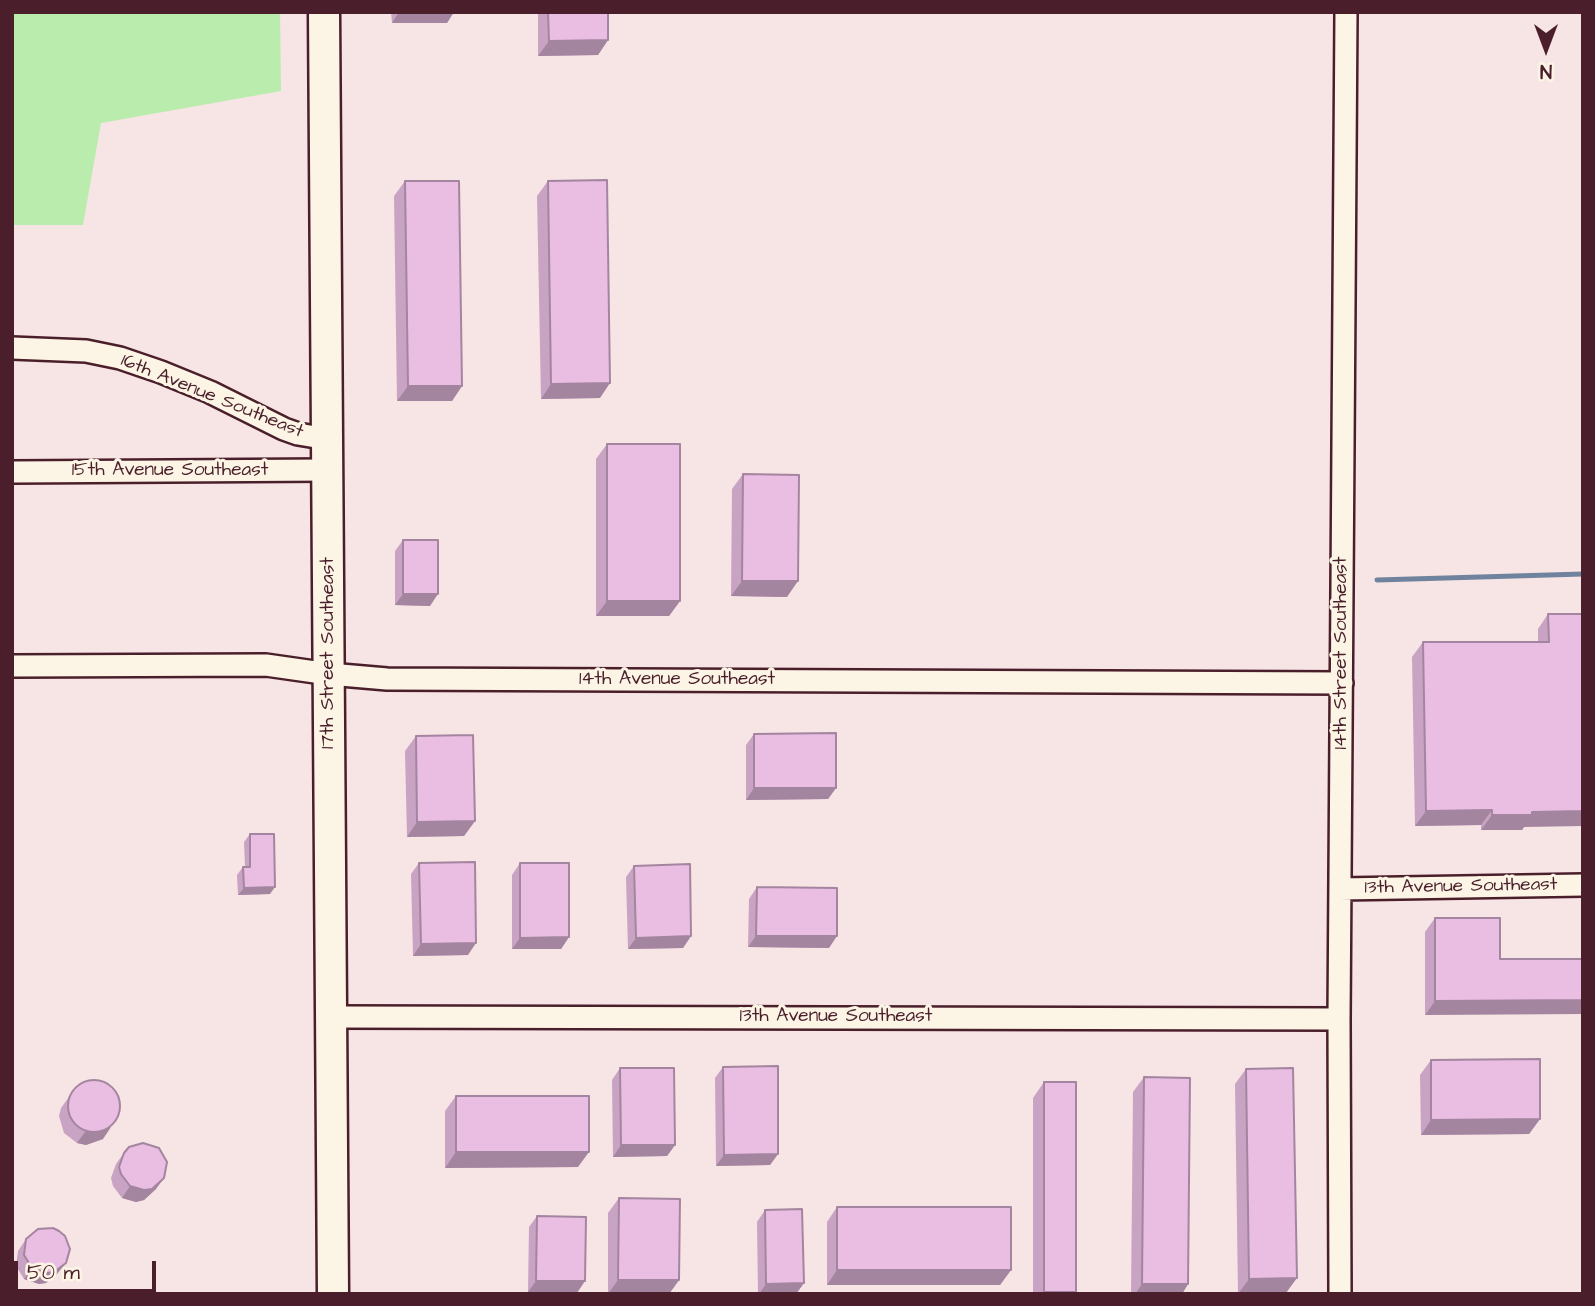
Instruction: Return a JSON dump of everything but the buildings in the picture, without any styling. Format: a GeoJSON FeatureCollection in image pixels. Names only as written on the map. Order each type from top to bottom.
{"type":"FeatureCollection","features":[{"type":"Feature","properties":{"kind":"street","name":"17th Street Southeast"},"geometry":{"type":"LineString","coordinates":[[324,12],[333,1294]]}},
{"type":"Feature","properties":{"kind":"street","name":"14th Street Southeast"},"geometry":{"type":"LineString","coordinates":[[1340,1294],[1339,1019],[1346,12]]}},
{"type":"Feature","properties":{"kind":"street","name":"16th Avenue Southeast"},"geometry":{"type":"LineString","coordinates":[[12,348],[86,351],[121,358],[210,393],[284,429],[328,439]]}},
{"type":"Feature","properties":{"kind":"street","name":"15th Avenue Southeast"},"geometry":{"type":"LineString","coordinates":[[12,472],[328,470]]}},
{"type":"Feature","properties":{"kind":"street","name":"14th Avenue Southeast"},"geometry":{"type":"LineString","coordinates":[[12,666],[266,665],[387,679],[1342,683]]}},
{"type":"Feature","properties":{"kind":"street","name":"13th Avenue Southeast"},"geometry":{"type":"LineString","coordinates":[[1340,889],[1583,885]]}},
{"type":"Feature","properties":{"kind":"street","name":"13th Avenue Southeast"},"geometry":{"type":"LineString","coordinates":[[332,1017],[1339,1019]]}},
{"type":"Feature","properties":{"kind":"green space"},"geometry":{"type":"Polygon","coordinates":[[[12,12],[280,12],[281,91],[101,123],[83,225],[12,225],[12,12]]]}},
{"type":"Feature","properties":{"kind":"waterway"},"geometry":{"type":"LineString","coordinates":[[1377,580],[1583,574]]}}]}
